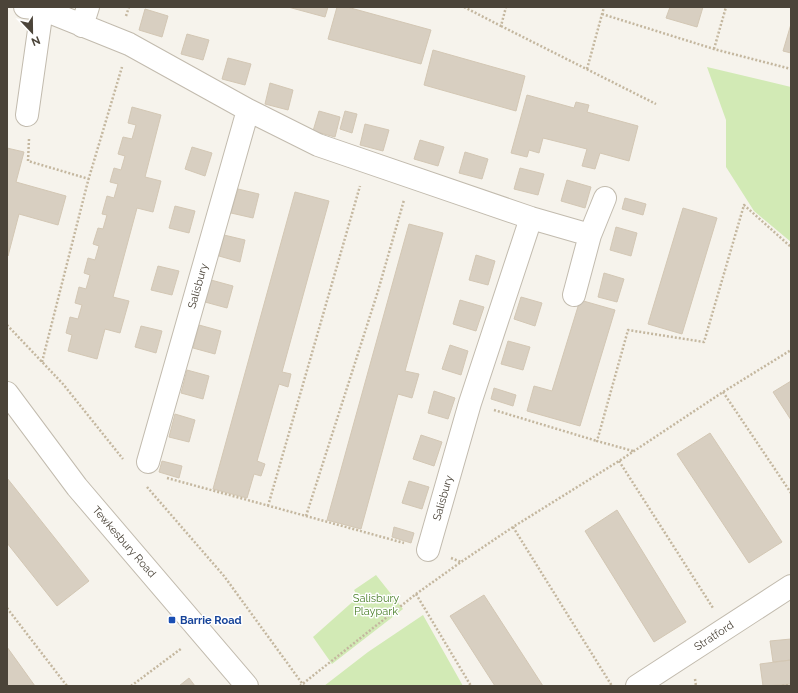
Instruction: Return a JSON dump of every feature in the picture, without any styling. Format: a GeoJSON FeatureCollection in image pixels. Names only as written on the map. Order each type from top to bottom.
{"type":"FeatureCollection","features":[{"type":"Feature","properties":{"kind":"street"},"geometry":{"type":"LineString","coordinates":[[27,115],[34,8],[85,16],[129,44],[248,110],[318,145],[531,218],[590,235]]}},
{"type":"Feature","properties":{"kind":"street","name":"Salisbury"},"geometry":{"type":"LineString","coordinates":[[140,466],[248,110]]}},
{"type":"Feature","properties":{"kind":"street"},"geometry":{"type":"LineString","coordinates":[[574,295],[590,235],[605,198]]}},
{"type":"Feature","properties":{"kind":"street","name":"Salisbury"},"geometry":{"type":"LineString","coordinates":[[428,550],[470,403],[531,218]]}},
{"type":"Feature","properties":{"kind":"street","name":"Tewkesbury Road"},"geometry":{"type":"LineString","coordinates":[[7,393],[77,487],[247,686]]}},
{"type":"Feature","properties":{"kind":"street","name":"Stratford"},"geometry":{"type":"LineString","coordinates":[[637,686],[791,586]]}},
{"type":"Feature","properties":{"kind":"path"},"geometry":{"type":"LineString","coordinates":[[464,7],[656,104]]}},
{"type":"Feature","properties":{"kind":"path"},"geometry":{"type":"LineString","coordinates":[[501,26],[506,7]]}},
{"type":"Feature","properties":{"kind":"path"},"geometry":{"type":"LineString","coordinates":[[587,69],[604,7]]}},
{"type":"Feature","properties":{"kind":"path"},"geometry":{"type":"LineString","coordinates":[[714,49],[726,7]]}},
{"type":"Feature","properties":{"kind":"path"},"geometry":{"type":"LineString","coordinates":[[602,14],[714,49],[791,69]]}},
{"type":"Feature","properties":{"kind":"path"},"geometry":{"type":"LineString","coordinates":[[42,362],[89,179],[129,44]]}},
{"type":"Feature","properties":{"kind":"path"},"geometry":{"type":"LineString","coordinates":[[27,115],[29,150],[28,161],[89,179]]}},
{"type":"Feature","properties":{"kind":"path"},"geometry":{"type":"LineString","coordinates":[[268,506],[367,162]]}},
{"type":"Feature","properties":{"kind":"path"},"geometry":{"type":"LineString","coordinates":[[306,516],[376,298],[405,199]]}},
{"type":"Feature","properties":{"kind":"path"},"geometry":{"type":"LineString","coordinates":[[597,441],[628,330],[704,342],[744,204],[791,247]]}},
{"type":"Feature","properties":{"kind":"path"},"geometry":{"type":"LineString","coordinates":[[7,325],[140,466],[224,576],[302,685],[416,594],[512,527],[619,461],[722,392],[791,350]]}},
{"type":"Feature","properties":{"kind":"path"},"geometry":{"type":"LineString","coordinates":[[722,392],[791,493]]}},
{"type":"Feature","properties":{"kind":"path"},"geometry":{"type":"LineString","coordinates":[[470,403],[633,451]]}},
{"type":"Feature","properties":{"kind":"path"},"geometry":{"type":"LineString","coordinates":[[619,461],[726,628]]}},
{"type":"Feature","properties":{"kind":"path"},"geometry":{"type":"LineString","coordinates":[[140,466],[156,475],[428,550]]}},
{"type":"Feature","properties":{"kind":"path"},"geometry":{"type":"LineString","coordinates":[[512,527],[612,686]]}},
{"type":"Feature","properties":{"kind":"path"},"geometry":{"type":"LineString","coordinates":[[416,594],[471,686]]}},
{"type":"Feature","properties":{"kind":"path"},"geometry":{"type":"LineString","coordinates":[[7,608],[66,686]]}},
{"type":"Feature","properties":{"kind":"path"},"geometry":{"type":"LineString","coordinates":[[131,686],[186,645]]}},
{"type":"Feature","properties":{"kind":"path"},"geometry":{"type":"LineString","coordinates":[[782,686],[791,685]]}},
{"type":"Feature","properties":{"kind":"green space"},"geometry":{"type":"Polygon","coordinates":[[[707,67],[791,87],[791,242],[754,211],[726,167],[726,120],[707,67]]]}},
{"type":"Feature","properties":{"kind":"green space","name":"Salisbury Playpark"},"geometry":{"type":"Polygon","coordinates":[[[376,575],[403,609],[332,664],[313,637],[358,597],[354,590],[376,575]]]}},
{"type":"Feature","properties":{"kind":"green space"},"geometry":{"type":"Polygon","coordinates":[[[423,615],[463,686],[324,686],[368,652],[423,615]]]}},
{"type":"Feature","properties":{"kind":"building"},"geometry":{"type":"Polygon","coordinates":[[[288,7],[328,7],[325,17],[288,7]]]}},
{"type":"Feature","properties":{"kind":"building"},"geometry":{"type":"Polygon","coordinates":[[[337,7],[347,7],[431,30],[421,64],[328,39],[337,7]]]}},
{"type":"Feature","properties":{"kind":"building"},"geometry":{"type":"Polygon","coordinates":[[[670,7],[703,7],[697,27],[666,18],[670,7]]]}},
{"type":"Feature","properties":{"kind":"building"},"geometry":{"type":"Polygon","coordinates":[[[145,9],[168,16],[162,37],[139,30],[145,9]]]}},
{"type":"Feature","properties":{"kind":"building"},"geometry":{"type":"Polygon","coordinates":[[[791,24],[791,53],[783,51],[791,24]]]}},
{"type":"Feature","properties":{"kind":"building"},"geometry":{"type":"Polygon","coordinates":[[[187,34],[209,40],[203,60],[181,54],[187,34]]]}},
{"type":"Feature","properties":{"kind":"building"},"geometry":{"type":"Polygon","coordinates":[[[433,50],[525,76],[516,111],[424,85],[433,50]]]}},
{"type":"Feature","properties":{"kind":"building"},"geometry":{"type":"Polygon","coordinates":[[[228,58],[251,64],[245,85],[222,79],[228,58]]]}},
{"type":"Feature","properties":{"kind":"building"},"geometry":{"type":"Polygon","coordinates":[[[270,83],[293,90],[288,110],[265,104],[270,83]]]}},
{"type":"Feature","properties":{"kind":"building"},"geometry":{"type":"Polygon","coordinates":[[[527,95],[574,108],[576,102],[589,105],[587,112],[638,126],[629,161],[600,153],[595,169],[582,166],[587,149],[543,138],[539,153],[529,150],[527,157],[511,153],[527,95]]]}},
{"type":"Feature","properties":{"kind":"building"},"geometry":{"type":"Polygon","coordinates":[[[132,107],[161,115],[145,177],[161,181],[153,212],[137,208],[113,297],[129,301],[120,333],[105,329],[97,359],[68,351],[72,335],[66,333],[70,317],[78,319],[82,305],[75,303],[79,287],[86,289],[90,275],[84,273],[88,258],[95,260],[99,246],[93,244],[98,228],[103,229],[107,215],[102,214],[107,196],[114,198],[118,184],[110,182],[114,168],[121,170],[125,156],[118,154],[123,137],[132,139],[136,125],[128,123],[132,107]]]}},
{"type":"Feature","properties":{"kind":"building"},"geometry":{"type":"Polygon","coordinates":[[[319,111],[340,117],[335,137],[313,131],[319,111]]]}},
{"type":"Feature","properties":{"kind":"building"},"geometry":{"type":"Polygon","coordinates":[[[345,111],[357,114],[352,133],[340,129],[345,111]]]}},
{"type":"Feature","properties":{"kind":"building"},"geometry":{"type":"Polygon","coordinates":[[[365,124],[389,130],[383,151],[360,145],[365,124]]]}},
{"type":"Feature","properties":{"kind":"building"},"geometry":{"type":"Polygon","coordinates":[[[420,140],[444,147],[438,166],[414,159],[420,140]]]}},
{"type":"Feature","properties":{"kind":"building"},"geometry":{"type":"Polygon","coordinates":[[[192,147],[212,153],[205,176],[185,169],[192,147]]]}},
{"type":"Feature","properties":{"kind":"building"},"geometry":{"type":"Polygon","coordinates":[[[7,148],[24,152],[16,182],[66,196],[58,225],[19,214],[8,256],[7,148]]]}},
{"type":"Feature","properties":{"kind":"building"},"geometry":{"type":"Polygon","coordinates":[[[465,152],[488,159],[482,179],[459,173],[465,152]]]}},
{"type":"Feature","properties":{"kind":"building"},"geometry":{"type":"Polygon","coordinates":[[[520,168],[544,174],[538,195],[514,189],[520,168]]]}},
{"type":"Feature","properties":{"kind":"building"},"geometry":{"type":"Polygon","coordinates":[[[567,180],[591,187],[585,208],[561,201],[567,180]]]}},
{"type":"Feature","properties":{"kind":"building"},"geometry":{"type":"Polygon","coordinates":[[[238,189],[259,194],[253,218],[231,213],[238,189]]]}},
{"type":"Feature","properties":{"kind":"building"},"geometry":{"type":"Polygon","coordinates":[[[295,192],[329,201],[282,372],[291,374],[288,387],[279,384],[257,461],[265,464],[261,476],[254,474],[247,498],[213,489],[295,192]]]}},
{"type":"Feature","properties":{"kind":"building"},"geometry":{"type":"Polygon","coordinates":[[[625,198],[646,204],[643,215],[622,209],[625,198]]]}},
{"type":"Feature","properties":{"kind":"building"},"geometry":{"type":"Polygon","coordinates":[[[175,206],[195,211],[189,233],[169,228],[175,206]]]}},
{"type":"Feature","properties":{"kind":"building"},"geometry":{"type":"Polygon","coordinates":[[[683,208],[717,218],[682,334],[648,324],[683,208]]]}},
{"type":"Feature","properties":{"kind":"building"},"geometry":{"type":"Polygon","coordinates":[[[409,224],[443,233],[405,371],[419,374],[412,398],[398,394],[361,529],[327,520],[409,224]]]}},
{"type":"Feature","properties":{"kind":"building"},"geometry":{"type":"Polygon","coordinates":[[[616,227],[637,233],[631,256],[610,250],[616,227]]]}},
{"type":"Feature","properties":{"kind":"building"},"geometry":{"type":"Polygon","coordinates":[[[224,235],[245,240],[240,262],[219,256],[224,235]]]}},
{"type":"Feature","properties":{"kind":"building"},"geometry":{"type":"Polygon","coordinates":[[[476,255],[495,261],[488,285],[469,280],[476,255]]]}},
{"type":"Feature","properties":{"kind":"building"},"geometry":{"type":"Polygon","coordinates":[[[158,266],[179,271],[172,295],[151,290],[158,266]]]}},
{"type":"Feature","properties":{"kind":"building"},"geometry":{"type":"Polygon","coordinates":[[[604,273],[624,279],[617,302],[598,297],[604,273]]]}},
{"type":"Feature","properties":{"kind":"building"},"geometry":{"type":"Polygon","coordinates":[[[211,280],[233,286],[227,308],[205,302],[211,280]]]}},
{"type":"Feature","properties":{"kind":"building"},"geometry":{"type":"Polygon","coordinates":[[[521,297],[542,303],[535,326],[514,319],[521,297]]]}},
{"type":"Feature","properties":{"kind":"building"},"geometry":{"type":"Polygon","coordinates":[[[460,300],[484,307],[476,331],[453,324],[460,300]]]}},
{"type":"Feature","properties":{"kind":"building"},"geometry":{"type":"Polygon","coordinates":[[[580,300],[615,310],[580,426],[527,411],[534,386],[552,391],[580,300]]]}},
{"type":"Feature","properties":{"kind":"building"},"geometry":{"type":"Polygon","coordinates":[[[199,325],[221,331],[215,354],[193,348],[199,325]]]}},
{"type":"Feature","properties":{"kind":"building"},"geometry":{"type":"Polygon","coordinates":[[[141,326],[162,331],[156,353],[135,347],[141,326]]]}},
{"type":"Feature","properties":{"kind":"building"},"geometry":{"type":"Polygon","coordinates":[[[508,341],[530,347],[523,370],[501,364],[508,341]]]}},
{"type":"Feature","properties":{"kind":"building"},"geometry":{"type":"Polygon","coordinates":[[[450,345],[468,351],[461,375],[442,369],[450,345]]]}},
{"type":"Feature","properties":{"kind":"building"},"geometry":{"type":"Polygon","coordinates":[[[187,370],[209,376],[203,399],[181,393],[187,370]]]}},
{"type":"Feature","properties":{"kind":"building"},"geometry":{"type":"Polygon","coordinates":[[[791,381],[791,420],[773,392],[791,381]]]}},
{"type":"Feature","properties":{"kind":"building"},"geometry":{"type":"Polygon","coordinates":[[[494,388],[516,395],[513,406],[491,399],[494,388]]]}},
{"type":"Feature","properties":{"kind":"building"},"geometry":{"type":"Polygon","coordinates":[[[434,391],[455,398],[448,419],[428,413],[434,391]]]}},
{"type":"Feature","properties":{"kind":"building"},"geometry":{"type":"Polygon","coordinates":[[[175,414],[195,420],[189,442],[169,437],[175,414]]]}},
{"type":"Feature","properties":{"kind":"building"},"geometry":{"type":"Polygon","coordinates":[[[710,433],[782,542],[749,563],[677,454],[710,433]]]}},
{"type":"Feature","properties":{"kind":"building"},"geometry":{"type":"Polygon","coordinates":[[[421,435],[442,442],[434,466],[413,459],[421,435]]]}},
{"type":"Feature","properties":{"kind":"building"},"geometry":{"type":"Polygon","coordinates":[[[162,461],[182,466],[179,478],[159,472],[162,461]]]}},
{"type":"Feature","properties":{"kind":"building"},"geometry":{"type":"Polygon","coordinates":[[[7,478],[89,581],[57,606],[7,543],[7,478]]]}},
{"type":"Feature","properties":{"kind":"building"},"geometry":{"type":"Polygon","coordinates":[[[409,481],[429,487],[422,509],[402,503],[409,481]]]}},
{"type":"Feature","properties":{"kind":"building"},"geometry":{"type":"Polygon","coordinates":[[[617,510],[686,622],[654,642],[585,531],[617,510]]]}},
{"type":"Feature","properties":{"kind":"building"},"geometry":{"type":"Polygon","coordinates":[[[394,527],[414,533],[411,543],[392,537],[394,527]]]}},
{"type":"Feature","properties":{"kind":"building"},"geometry":{"type":"Polygon","coordinates":[[[484,595],[543,686],[495,686],[450,616],[484,595]]]}},
{"type":"Feature","properties":{"kind":"building"},"geometry":{"type":"Polygon","coordinates":[[[791,639],[791,660],[773,662],[770,641],[791,639]]]}},
{"type":"Feature","properties":{"kind":"building"},"geometry":{"type":"Polygon","coordinates":[[[7,647],[35,686],[7,686],[7,647]]]}},
{"type":"Feature","properties":{"kind":"building"},"geometry":{"type":"Polygon","coordinates":[[[791,660],[791,684],[763,686],[760,664],[791,660]]]}},
{"type":"Feature","properties":{"kind":"building"},"geometry":{"type":"Polygon","coordinates":[[[189,678],[195,686],[179,686],[189,678]]]}},
{"type":"Feature","properties":{"kind":"place","name":"Barrie Road"},"geometry":{"type":"Point","coordinates":[172,620]}}]}
